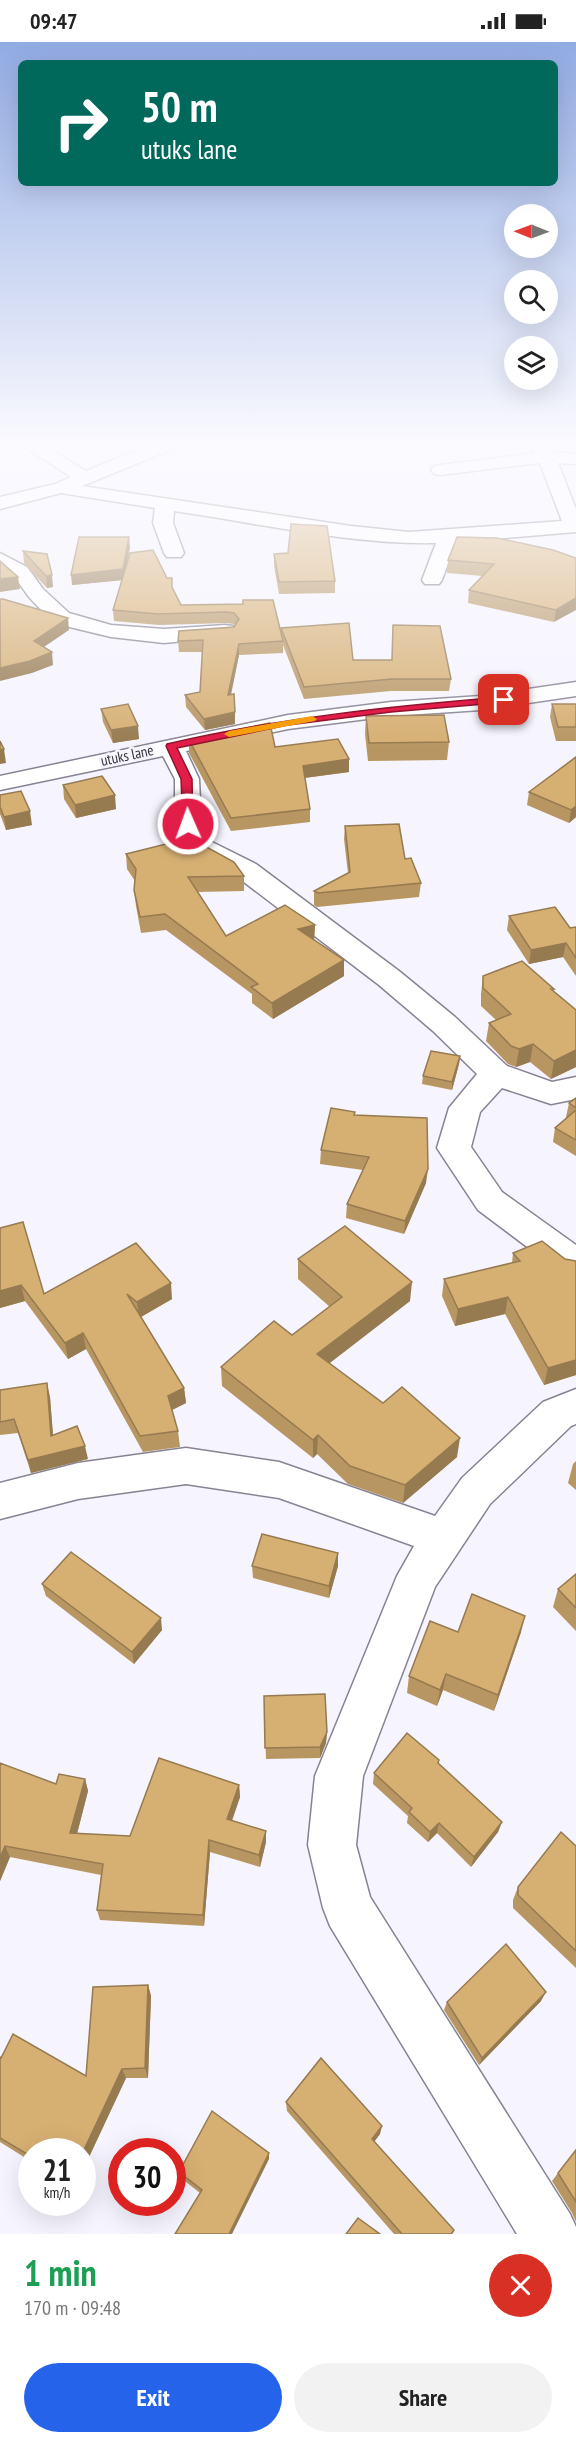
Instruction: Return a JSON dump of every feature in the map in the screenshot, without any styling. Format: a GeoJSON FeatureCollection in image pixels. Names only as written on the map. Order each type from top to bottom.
{"type":"FeatureCollection","features":[{"type":"Feature","properties":{"kind":"street"},"geometry":{"type":"LineString","coordinates":[[170,543],[174,553]]}},
{"type":"Feature","properties":{"kind":"street"},"geometry":{"type":"LineString","coordinates":[[432,580],[446,543]]}},
{"type":"Feature","properties":{"kind":"street"},"geometry":{"type":"LineString","coordinates":[[0,559],[20,571],[27,596],[61,618],[111,631],[164,636],[226,631]]}},
{"type":"Feature","properties":{"kind":"street","name":"utuks lane"},"geometry":{"type":"LineString","coordinates":[[0,783],[288,722],[391,709],[481,703],[576,689]]}},
{"type":"Feature","properties":{"kind":"street"},"geometry":{"type":"LineString","coordinates":[[171,746],[187,779],[188,824],[202,847],[246,870],[389,978],[444,1024],[496,1074],[551,1093],[576,1088]]}},
{"type":"Feature","properties":{"kind":"street"},"geometry":{"type":"LineString","coordinates":[[496,1074],[465,1108],[454,1148],[490,1201],[576,1264]]}},
{"type":"Feature","properties":{"kind":"street"},"geometry":{"type":"LineString","coordinates":[[550,2234],[348,1908],[332,1845],[339,1776],[418,1576],[477,1491],[557,1414],[576,1406]]}},
{"type":"Feature","properties":{"kind":"street"},"geometry":{"type":"LineString","coordinates":[[0,1501],[78,1481],[186,1466],[279,1480],[444,1538]]}},
{"type":"Feature","properties":{"kind":"building"},"geometry":{"type":"Polygon","coordinates":[[[78,543],[128,543],[123,569],[71,575],[78,543]]]}},
{"type":"Feature","properties":{"kind":"building"},"geometry":{"type":"Polygon","coordinates":[[[289,543],[330,543],[335,581],[279,582],[274,554],[288,553],[289,543]]]}},
{"type":"Feature","properties":{"kind":"building"},"geometry":{"type":"Polygon","coordinates":[[[455,543],[522,543],[553,550],[576,558],[576,598],[556,610],[469,590],[494,564],[448,560],[455,543]]]}},
{"type":"Feature","properties":{"kind":"building"},"geometry":{"type":"Polygon","coordinates":[[[153,550],[167,578],[172,578],[172,587],[181,605],[243,604],[243,600],[273,600],[283,641],[239,644],[228,695],[234,694],[235,712],[204,719],[185,695],[200,692],[203,640],[178,641],[179,631],[234,627],[239,619],[234,613],[158,614],[113,610],[130,553],[153,550]]]}},
{"type":"Feature","properties":{"kind":"building"},"geometry":{"type":"Polygon","coordinates":[[[23,551],[47,554],[52,575],[46,576],[23,551]]]}},
{"type":"Feature","properties":{"kind":"building"},"geometry":{"type":"Polygon","coordinates":[[[0,561],[18,577],[0,579],[0,561]]]}},
{"type":"Feature","properties":{"kind":"building"},"geometry":{"type":"Polygon","coordinates":[[[0,599],[68,618],[34,641],[52,652],[30,661],[0,668],[0,599]]]}},
{"type":"Feature","properties":{"kind":"building"},"geometry":{"type":"Polygon","coordinates":[[[349,623],[353,660],[392,660],[393,625],[440,626],[451,679],[392,679],[304,687],[281,628],[349,623]]]}},
{"type":"Feature","properties":{"kind":"building"},"geometry":{"type":"Polygon","coordinates":[[[128,704],[138,726],[111,730],[101,709],[128,704]]]}},
{"type":"Feature","properties":{"kind":"building"},"geometry":{"type":"Polygon","coordinates":[[[552,704],[576,704],[576,727],[558,727],[552,704]]]}},
{"type":"Feature","properties":{"kind":"building"},"geometry":{"type":"Polygon","coordinates":[[[444,715],[449,742],[369,743],[366,716],[444,715]]]}},
{"type":"Feature","properties":{"kind":"building"},"geometry":{"type":"Polygon","coordinates":[[[270,723],[275,747],[338,739],[349,759],[303,766],[310,809],[231,818],[189,740],[270,723]]]}},
{"type":"Feature","properties":{"kind":"building"},"geometry":{"type":"Polygon","coordinates":[[[576,757],[576,806],[571,810],[529,792],[576,757]]]}},
{"type":"Feature","properties":{"kind":"building"},"geometry":{"type":"Polygon","coordinates":[[[102,776],[115,795],[75,805],[63,785],[102,776]]]}},
{"type":"Feature","properties":{"kind":"building"},"geometry":{"type":"Polygon","coordinates":[[[21,791],[30,811],[4,817],[0,807],[0,795],[21,791]]]}},
{"type":"Feature","properties":{"kind":"building"},"geometry":{"type":"Polygon","coordinates":[[[399,824],[405,859],[411,858],[421,883],[318,893],[314,891],[350,872],[345,826],[399,824]]]}},
{"type":"Feature","properties":{"kind":"building"},"geometry":{"type":"Polygon","coordinates":[[[190,838],[234,862],[244,876],[188,877],[226,936],[285,905],[315,925],[298,929],[344,960],[272,1003],[251,987],[258,984],[165,914],[140,917],[134,890],[136,869],[126,854],[190,838]]]}},
{"type":"Feature","properties":{"kind":"building"},"geometry":{"type":"Polygon","coordinates":[[[555,907],[570,928],[576,927],[576,958],[566,943],[531,950],[509,916],[555,907]]]}},
{"type":"Feature","properties":{"kind":"building"},"geometry":{"type":"Polygon","coordinates":[[[522,961],[576,1010],[576,1050],[554,1061],[533,1044],[519,1049],[511,1046],[489,1023],[511,1014],[483,988],[483,976],[522,961]]]}},
{"type":"Feature","properties":{"kind":"building"},"geometry":{"type":"Polygon","coordinates":[[[431,1051],[460,1056],[452,1082],[423,1076],[431,1051]]]}},
{"type":"Feature","properties":{"kind":"building"},"geometry":{"type":"Polygon","coordinates":[[[576,1098],[576,1108],[569,1103],[576,1098]]]}},
{"type":"Feature","properties":{"kind":"building"},"geometry":{"type":"Polygon","coordinates":[[[331,1108],[355,1112],[354,1115],[427,1118],[428,1169],[405,1221],[347,1204],[369,1157],[321,1150],[331,1108]]]}},
{"type":"Feature","properties":{"kind":"building"},"geometry":{"type":"Polygon","coordinates":[[[576,1110],[576,1140],[555,1128],[576,1110]]]}},
{"type":"Feature","properties":{"kind":"building"},"geometry":{"type":"Polygon","coordinates":[[[23,1222],[44,1294],[136,1243],[171,1283],[137,1302],[127,1294],[184,1388],[168,1396],[178,1431],[140,1436],[83,1333],[65,1343],[21,1285],[0,1291],[0,1228],[23,1222]]]}},
{"type":"Feature","properties":{"kind":"building"},"geometry":{"type":"Polygon","coordinates":[[[345,1226],[412,1282],[317,1354],[383,1403],[402,1387],[460,1438],[405,1485],[350,1466],[318,1435],[313,1440],[221,1367],[274,1321],[292,1335],[342,1297],[298,1259],[345,1226]]]}},
{"type":"Feature","properties":{"kind":"building"},"geometry":{"type":"Polygon","coordinates":[[[542,1241],[565,1259],[576,1261],[576,1360],[548,1368],[508,1297],[458,1309],[444,1279],[520,1261],[513,1253],[542,1241]]]}},
{"type":"Feature","properties":{"kind":"building"},"geometry":{"type":"Polygon","coordinates":[[[47,1383],[51,1436],[77,1426],[85,1446],[28,1460],[14,1419],[0,1422],[0,1390],[47,1383]]]}},
{"type":"Feature","properties":{"kind":"building"},"geometry":{"type":"Polygon","coordinates":[[[262,1534],[338,1553],[329,1586],[252,1566],[262,1534]]]}},
{"type":"Feature","properties":{"kind":"building"},"geometry":{"type":"Polygon","coordinates":[[[71,1552],[161,1618],[132,1652],[42,1584],[71,1552]]]}},
{"type":"Feature","properties":{"kind":"building"},"geometry":{"type":"Polygon","coordinates":[[[576,1574],[576,1608],[558,1589],[576,1574]]]}},
{"type":"Feature","properties":{"kind":"building"},"geometry":{"type":"Polygon","coordinates":[[[472,1594],[525,1616],[498,1695],[446,1674],[440,1690],[409,1676],[430,1621],[458,1632],[472,1594]]]}},
{"type":"Feature","properties":{"kind":"building"},"geometry":{"type":"Polygon","coordinates":[[[325,1694],[327,1732],[320,1747],[265,1748],[264,1696],[325,1694]]]}},
{"type":"Feature","properties":{"kind":"building"},"geometry":{"type":"Polygon","coordinates":[[[407,1733],[439,1760],[438,1763],[502,1822],[474,1857],[439,1823],[430,1832],[409,1812],[412,1808],[374,1773],[407,1733]]]}},
{"type":"Feature","properties":{"kind":"building"},"geometry":{"type":"Polygon","coordinates":[[[159,1758],[239,1785],[227,1819],[266,1831],[259,1855],[209,1840],[203,1915],[97,1910],[103,1864],[5,1846],[0,1858],[0,1763],[56,1784],[59,1774],[85,1779],[70,1833],[130,1836],[159,1758]]]}},
{"type":"Feature","properties":{"kind":"building"},"geometry":{"type":"Polygon","coordinates":[[[561,1832],[576,1846],[576,1951],[518,1895],[518,1887],[561,1832]]]}},
{"type":"Feature","properties":{"kind":"building"},"geometry":{"type":"Polygon","coordinates":[[[506,1944],[546,1992],[482,2058],[447,2002],[506,1944]]]}},
{"type":"Feature","properties":{"kind":"building"},"geometry":{"type":"Polygon","coordinates":[[[148,1985],[145,2068],[122,2069],[90,2138],[18,2138],[18,2149],[0,2138],[0,2057],[13,2034],[86,2076],[93,1987],[148,1985]]]}},
{"type":"Feature","properties":{"kind":"building"},"geometry":{"type":"Polygon","coordinates":[[[321,2058],[382,2126],[372,2139],[454,2230],[452,2234],[402,2234],[286,2102],[321,2058]]]}},
{"type":"Feature","properties":{"kind":"building"},"geometry":{"type":"Polygon","coordinates":[[[212,2111],[269,2153],[229,2234],[175,2234],[202,2190],[186,2177],[186,2159],[212,2111]]]}},
{"type":"Feature","properties":{"kind":"building"},"geometry":{"type":"Polygon","coordinates":[[[576,2150],[576,2202],[558,2173],[576,2150]]]}},
{"type":"Feature","properties":{"kind":"building"},"geometry":{"type":"Polygon","coordinates":[[[358,2218],[380,2234],[346,2234],[358,2218]]]}},
{"type":"Feature","properties":{"kind":"slow traffic"},"geometry":{"type":"LineString","coordinates":[[229,734],[312,719]]}},
{"type":"Feature","properties":{"kind":"route"},"geometry":{"type":"LineString","coordinates":[[188,824],[187,779],[171,746],[288,722],[391,709],[504,700]]}}]}
